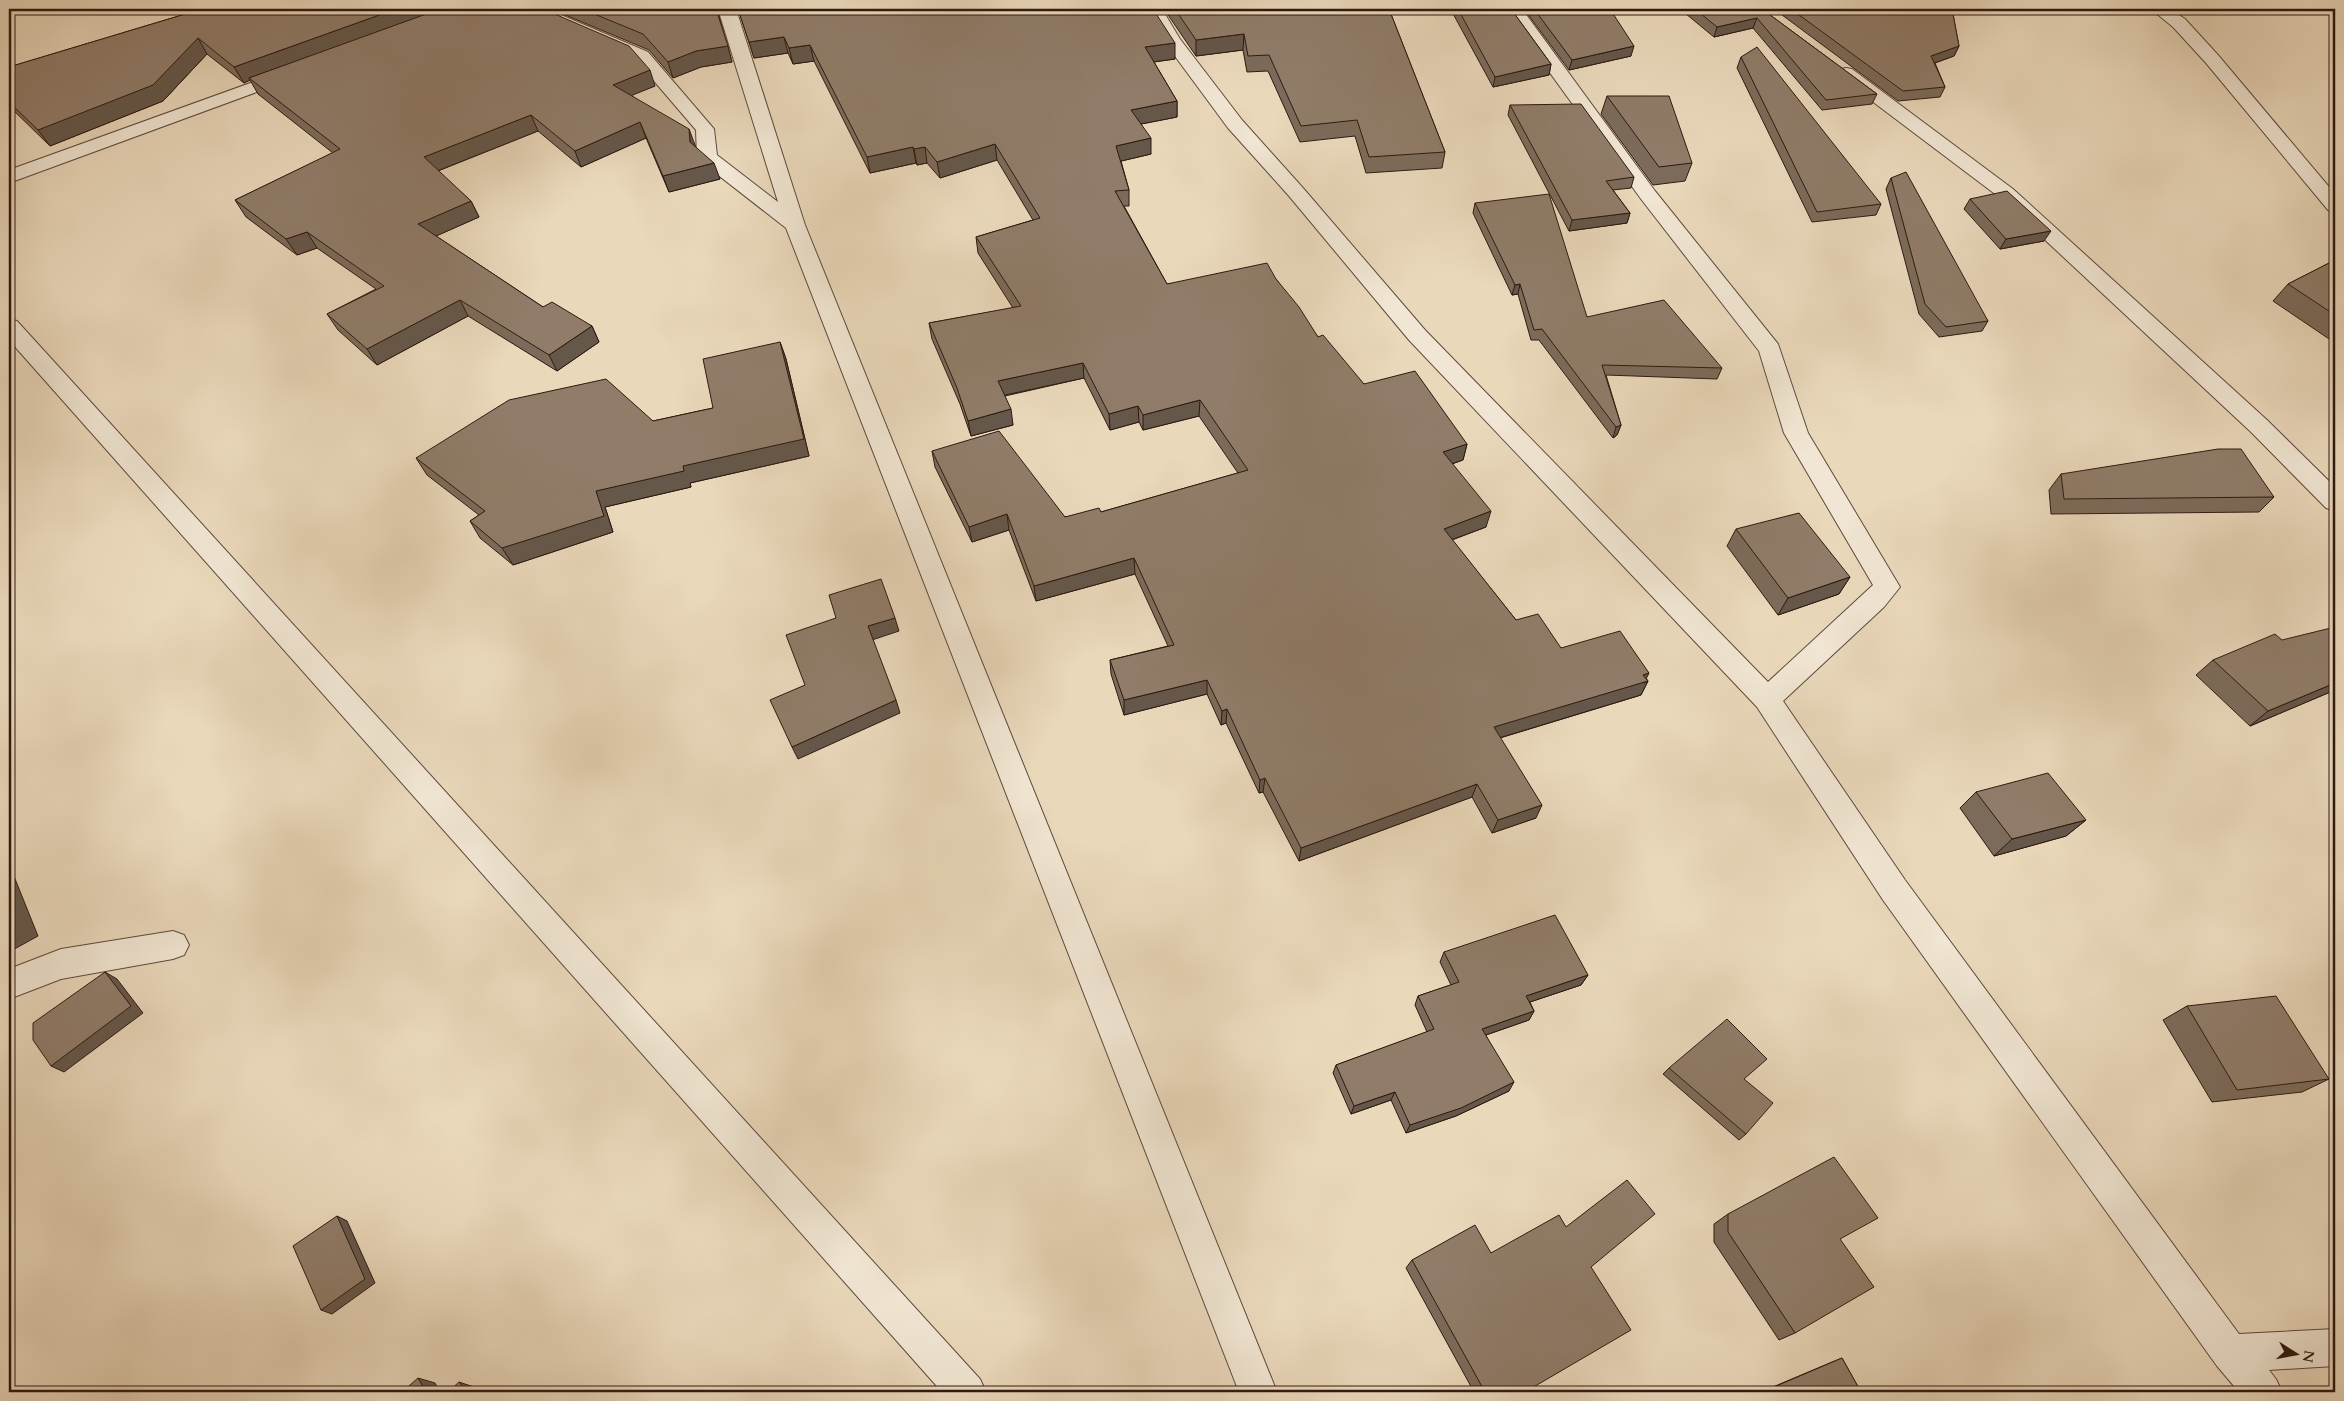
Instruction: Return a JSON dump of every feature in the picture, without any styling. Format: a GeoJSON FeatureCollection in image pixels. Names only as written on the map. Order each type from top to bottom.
{"type":"FeatureCollection","features":[{"type":"Feature","properties":{"kind":"street"},"geometry":{"type":"LineString","coordinates":[[533,9],[642,56],[705,129],[707,157],[795,225]]}},
{"type":"Feature","properties":{"kind":"street"},"geometry":{"type":"LineString","coordinates":[[727,9],[795,225],[1258,1392]]}},
{"type":"Feature","properties":{"kind":"street"},"geometry":{"type":"LineString","coordinates":[[1154,9],[1172,40],[1234,124],[1296,192],[1417,335],[1767,699],[1894,890],[2230,1353],[2263,1392]]}},
{"type":"Feature","properties":{"kind":"street"},"geometry":{"type":"LineString","coordinates":[[1513,9],[1648,195],[1770,349],[1796,433],[1886,587],[1875,600],[1767,699]]}},
{"type":"Feature","properties":{"kind":"street"},"geometry":{"type":"LineString","coordinates":[[2159,9],[2179,23],[2212,59],[2335,206]]}},
{"type":"Feature","properties":{"kind":"street"},"geometry":{"type":"LineString","coordinates":[[1832,62],[2006,193],[2259,426],[2335,502]]}},
{"type":"Feature","properties":{"kind":"street"},"geometry":{"type":"LineString","coordinates":[[9,177],[308,67]]}},
{"type":"Feature","properties":{"kind":"street"},"geometry":{"type":"LineString","coordinates":[[9,326],[967,1392]]}},
{"type":"Feature","properties":{"kind":"street"},"geometry":{"type":"LineString","coordinates":[[9,984],[61,964],[173,945]]}},
{"type":"Feature","properties":{"kind":"street"},"geometry":{"type":"LineString","coordinates":[[2230,1353],[2335,1348]]}},
{"type":"Feature","properties":{"kind":"building"},"geometry":{"type":"Polygon","coordinates":[[[202,9],[396,9],[234,67],[198,38],[153,85],[38,130],[9,102],[9,67],[202,9]]]}},
{"type":"Feature","properties":{"kind":"building"},"geometry":{"type":"Polygon","coordinates":[[[440,9],[543,9],[629,46],[650,70],[613,85],[689,129],[690,142],[714,163],[663,176],[640,122],[575,151],[531,115],[424,157],[471,201],[418,224],[543,307],[552,302],[592,326],[549,355],[460,300],[367,349],[327,314],[384,286],[307,232],[286,239],[235,200],[340,149],[249,78],[440,9]]]}},
{"type":"Feature","properties":{"kind":"building"},"geometry":{"type":"Polygon","coordinates":[[[582,9],[716,9],[728,46],[696,51],[668,62],[643,34],[582,9]]]}},
{"type":"Feature","properties":{"kind":"building"},"geometry":{"type":"Polygon","coordinates":[[[738,9],[1153,9],[1175,43],[1145,47],[1177,101],[1131,110],[1151,138],[1116,146],[1129,190],[1115,191],[1167,284],[1267,263],[1276,279],[1299,307],[1318,337],[1323,335],[1364,384],[1415,371],[1467,444],[1443,452],[1491,511],[1444,529],[1516,620],[1538,614],[1561,648],[1620,631],[1649,673],[1643,675],[1648,681],[1494,727],[1542,805],[1498,820],[1477,784],[1301,848],[1265,778],[1260,780],[1227,709],[1222,711],[1207,680],[1124,700],[1110,660],[1174,645],[1134,558],[1034,586],[1007,514],[969,527],[932,451],[999,431],[1065,517],[1099,508],[1101,512],[1248,470],[1200,400],[1143,415],[1138,406],[1109,414],[1083,363],[998,381],[1011,409],[968,421],[957,388],[929,323],[1021,306],[976,237],[1040,218],[995,144],[937,162],[925,147],[914,149],[913,147],[867,157],[810,45],[789,48],[784,37],[749,42],[738,9]]]}},
{"type":"Feature","properties":{"kind":"building"},"geometry":{"type":"Polygon","coordinates":[[[1175,9],[1389,9],[1445,152],[1369,157],[1357,120],[1301,126],[1269,55],[1248,56],[1244,34],[1196,40],[1175,9]]]}},
{"type":"Feature","properties":{"kind":"building"},"geometry":{"type":"Polygon","coordinates":[[[1458,9],[1511,9],[1551,64],[1495,77],[1458,9]]]}},
{"type":"Feature","properties":{"kind":"building"},"geometry":{"type":"Polygon","coordinates":[[[1534,9],[1610,9],[1634,46],[1572,60],[1534,9]]]}},
{"type":"Feature","properties":{"kind":"building"},"geometry":{"type":"Polygon","coordinates":[[[1695,9],[1762,9],[1877,94],[1826,100],[1757,18],[1717,27],[1695,9]]]}},
{"type":"Feature","properties":{"kind":"building"},"geometry":{"type":"Polygon","coordinates":[[[1791,9],[1952,9],[1959,46],[1931,56],[1945,87],[1903,91],[1791,9]]]}},
{"type":"Feature","properties":{"kind":"building"},"geometry":{"type":"Polygon","coordinates":[[[1757,47],[1881,204],[1817,212],[1741,57],[1757,47]]]}},
{"type":"Feature","properties":{"kind":"building"},"geometry":{"type":"Polygon","coordinates":[[[1607,96],[1669,96],[1692,163],[1659,167],[1607,96]]]}},
{"type":"Feature","properties":{"kind":"building"},"geometry":{"type":"Polygon","coordinates":[[[1581,104],[1634,177],[1606,181],[1630,213],[1572,220],[1510,105],[1581,104]]]}},
{"type":"Feature","properties":{"kind":"building"},"geometry":{"type":"Polygon","coordinates":[[[1906,172],[1988,321],[1946,327],[1925,304],[1891,178],[1906,172]]]}},
{"type":"Feature","properties":{"kind":"building"},"geometry":{"type":"Polygon","coordinates":[[[2007,191],[2051,231],[2006,239],[1970,199],[2007,191]]]}},
{"type":"Feature","properties":{"kind":"building"},"geometry":{"type":"Polygon","coordinates":[[[1549,194],[1587,317],[1664,300],[1722,368],[1602,365],[1621,425],[1616,427],[1542,329],[1534,330],[1520,284],[1515,285],[1475,203],[1549,194]]]}},
{"type":"Feature","properties":{"kind":"building"},"geometry":{"type":"Polygon","coordinates":[[[2335,260],[2335,315],[2288,284],[2335,260]]]}},
{"type":"Feature","properties":{"kind":"building"},"geometry":{"type":"Polygon","coordinates":[[[780,342],[804,439],[683,466],[684,471],[596,491],[604,516],[502,548],[470,521],[485,511],[416,458],[509,400],[606,379],[653,421],[713,408],[703,359],[780,342]]]}},
{"type":"Feature","properties":{"kind":"building"},"geometry":{"type":"Polygon","coordinates":[[[2218,449],[2241,449],[2274,497],[2064,499],[2061,474],[2218,449]]]}},
{"type":"Feature","properties":{"kind":"building"},"geometry":{"type":"Polygon","coordinates":[[[1799,513],[1850,577],[1788,598],[1736,529],[1799,513]]]}},
{"type":"Feature","properties":{"kind":"building"},"geometry":{"type":"Polygon","coordinates":[[[881,579],[895,618],[868,626],[896,700],[792,747],[770,700],[805,685],[786,635],[836,618],[829,595],[881,579]]]}},
{"type":"Feature","properties":{"kind":"building"},"geometry":{"type":"Polygon","coordinates":[[[2335,627],[2335,683],[2268,711],[2213,660],[2275,634],[2282,640],[2335,627]]]}},
{"type":"Feature","properties":{"kind":"building"},"geometry":{"type":"Polygon","coordinates":[[[2048,773],[2086,820],[2012,839],[1976,792],[2048,773]]]}},
{"type":"Feature","properties":{"kind":"building"},"geometry":{"type":"Polygon","coordinates":[[[9,907],[15,922],[9,925],[9,907]]]}},
{"type":"Feature","properties":{"kind":"building"},"geometry":{"type":"Polygon","coordinates":[[[1555,915],[1588,975],[1526,996],[1534,1011],[1482,1029],[1514,1082],[1461,1108],[1410,1125],[1395,1092],[1354,1106],[1336,1065],[1434,1029],[1418,996],[1459,982],[1444,952],[1555,915]]]}},
{"type":"Feature","properties":{"kind":"building"},"geometry":{"type":"Polygon","coordinates":[[[105,972],[131,1006],[51,1066],[33,1040],[33,1023],[105,972]]]}},
{"type":"Feature","properties":{"kind":"building"},"geometry":{"type":"Polygon","coordinates":[[[2276,996],[2329,1079],[2237,1090],[2187,1006],[2276,996]]]}},
{"type":"Feature","properties":{"kind":"building"},"geometry":{"type":"Polygon","coordinates":[[[1727,1019],[1767,1059],[1744,1079],[1773,1103],[1746,1134],[1669,1068],[1727,1019]]]}},
{"type":"Feature","properties":{"kind":"building"},"geometry":{"type":"Polygon","coordinates":[[[1834,1157],[1878,1218],[1840,1239],[1874,1287],[1795,1333],[1728,1232],[1728,1214],[1834,1157]]]}},
{"type":"Feature","properties":{"kind":"building"},"geometry":{"type":"Polygon","coordinates":[[[1627,1180],[1655,1214],[1591,1267],[1631,1330],[1525,1392],[1485,1392],[1412,1260],[1475,1225],[1491,1253],[1559,1215],[1566,1227],[1627,1180]]]}},
{"type":"Feature","properties":{"kind":"building"},"geometry":{"type":"Polygon","coordinates":[[[337,1216],[365,1279],[321,1310],[293,1246],[337,1216]]]}},
{"type":"Feature","properties":{"kind":"building"},"geometry":{"type":"Polygon","coordinates":[[[1842,1358],[1861,1392],[1768,1392],[1767,1390],[1842,1358]]]}},
{"type":"Feature","properties":{"kind":"building"},"geometry":{"type":"Polygon","coordinates":[[[418,1378],[426,1392],[402,1392],[418,1378]]]}},
{"type":"Feature","properties":{"kind":"building"},"geometry":{"type":"Polygon","coordinates":[[[459,1382],[467,1392],[448,1392],[459,1382]]]}}]}
